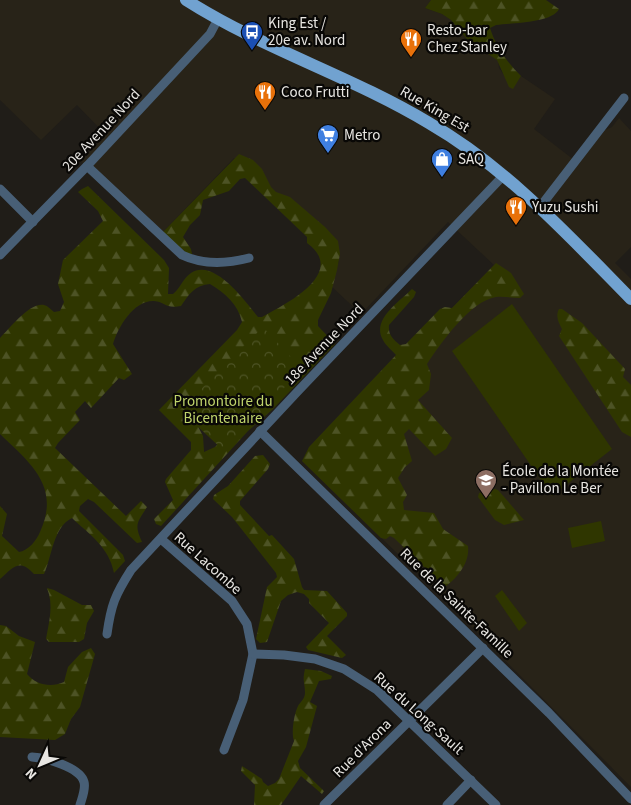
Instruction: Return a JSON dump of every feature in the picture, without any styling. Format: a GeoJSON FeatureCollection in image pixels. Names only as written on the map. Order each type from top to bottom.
{"type":"FeatureCollection","features":[{"type":"Feature","properties":{"kind":"main road","name":"Rue King Est"},"geometry":{"type":"LineString","coordinates":[[186,0],[218,19],[418,116],[468,148],[504,175],[540,207],[631,299]]}},
{"type":"Feature","properties":{"kind":"street","name":"20e Avenue Nord"},"geometry":{"type":"LineString","coordinates":[[0,255],[87,166],[210,34],[218,19]]}},
{"type":"Feature","properties":{"kind":"street"},"geometry":{"type":"LineString","coordinates":[[540,207],[624,98]]}},
{"type":"Feature","properties":{"kind":"street"},"geometry":{"type":"LineString","coordinates":[[87,166],[182,255],[201,262],[212,263],[249,258]]}},
{"type":"Feature","properties":{"kind":"street","name":"18e Avenue Nord"},"geometry":{"type":"LineString","coordinates":[[107,634],[110,609],[119,588],[131,570],[260,431],[504,175]]}},
{"type":"Feature","properties":{"kind":"street"},"geometry":{"type":"LineString","coordinates":[[0,189],[33,222]]}},
{"type":"Feature","properties":{"kind":"street","name":"Rue de la Sainte-Famille"},"geometry":{"type":"LineString","coordinates":[[260,431],[549,713],[631,799]]}},
{"type":"Feature","properties":{"kind":"street","name":"Rue Lacombe"},"geometry":{"type":"LineString","coordinates":[[161,539],[232,601],[247,624],[253,654],[244,700],[224,750]]}},
{"type":"Feature","properties":{"kind":"street","name":"Rue d'Arona"},"geometry":{"type":"LineString","coordinates":[[324,805],[483,648]]}},
{"type":"Feature","properties":{"kind":"street","name":"Rue du Long-Sault"},"geometry":{"type":"LineString","coordinates":[[253,654],[315,659],[344,669],[377,690],[496,805]]}},
{"type":"Feature","properties":{"kind":"street"},"geometry":{"type":"LineString","coordinates":[[32,757],[49,760],[74,770],[80,775],[84,781],[85,788],[80,805]]}},
{"type":"Feature","properties":{"kind":"street"},"geometry":{"type":"LineString","coordinates":[[447,805],[471,780]]}},
{"type":"Feature","properties":{"kind":"shaded area"},"geometry":{"type":"Polygon","coordinates":[[[0,0],[431,0],[425,8],[442,14],[451,20],[467,39],[498,60],[499,68],[513,88],[521,76],[555,99],[534,129],[578,163],[605,130],[612,127],[619,118],[631,131],[631,247],[615,263],[631,279],[631,787],[429,584],[302,461],[494,265],[448,222],[361,314],[331,286],[339,261],[234,158],[160,235],[81,161],[106,135],[77,105],[41,140],[0,100],[0,0]]]}},
{"type":"Feature","properties":{"kind":"green space"},"geometry":{"type":"Polygon","coordinates":[[[431,0],[546,0],[559,9],[555,14],[540,20],[496,25],[490,28],[495,42],[521,76],[513,89],[509,87],[497,60],[467,39],[451,20],[442,14],[425,8],[431,0]]]}},
{"type":"Feature","properties":{"kind":"green space"},"geometry":{"type":"Polygon","coordinates":[[[239,154],[253,160],[262,169],[271,187],[276,192],[290,197],[325,227],[338,241],[340,254],[337,270],[331,293],[318,320],[318,326],[335,344],[272,410],[248,431],[161,526],[156,524],[154,519],[173,500],[165,482],[166,479],[191,450],[191,442],[159,410],[237,330],[242,322],[234,304],[221,291],[210,284],[196,288],[181,306],[172,307],[154,301],[140,305],[123,323],[113,344],[132,374],[124,380],[119,378],[91,408],[85,401],[75,412],[80,420],[55,448],[126,516],[141,501],[147,507],[137,527],[142,542],[137,543],[94,502],[88,499],[80,506],[79,511],[123,555],[125,561],[114,573],[108,556],[103,549],[72,518],[66,522],[57,535],[44,574],[34,574],[21,565],[13,568],[0,579],[0,506],[7,514],[2,536],[19,552],[29,547],[39,535],[46,516],[47,501],[39,477],[22,455],[0,434],[0,338],[20,317],[33,307],[44,305],[54,312],[60,311],[64,302],[58,284],[63,260],[103,221],[98,211],[78,192],[88,186],[164,260],[169,268],[168,294],[173,294],[191,273],[200,270],[209,271],[228,283],[258,317],[262,317],[298,296],[317,276],[321,265],[318,254],[307,243],[307,237],[245,178],[240,179],[229,191],[203,200],[200,215],[190,225],[183,237],[192,254],[189,255],[162,233],[239,154]],[[255,403],[192,415],[203,436],[204,452],[215,447],[255,403]]]}},
{"type":"Feature","properties":{"kind":"green space"},"geometry":{"type":"Polygon","coordinates":[[[496,263],[511,273],[524,294],[520,298],[496,297],[476,306],[457,324],[427,364],[431,374],[429,390],[418,400],[452,438],[446,449],[435,456],[409,429],[404,434],[412,461],[405,467],[398,478],[407,495],[403,502],[404,510],[434,513],[443,529],[468,546],[467,558],[462,570],[445,587],[394,538],[390,536],[386,539],[381,538],[302,461],[309,447],[396,355],[384,342],[380,333],[383,319],[388,312],[412,289],[416,292],[414,297],[389,325],[389,332],[393,339],[400,345],[406,344],[440,309],[445,307],[452,308],[496,263]]]}},
{"type":"Feature","properties":{"kind":"green space"},"geometry":{"type":"Polygon","coordinates":[[[512,304],[612,449],[552,496],[452,351],[512,304]]]}},
{"type":"Feature","properties":{"kind":"green space"},"geometry":{"type":"Polygon","coordinates":[[[559,309],[562,309],[582,323],[625,369],[623,377],[631,385],[631,437],[622,432],[559,336],[562,329],[557,317],[559,309]]]}},
{"type":"Feature","properties":{"kind":"green space","name":"Promontoire du Bicentenaire"},"geometry":{"type":"Polygon","coordinates":[[[263,327],[302,369],[224,451],[180,410],[263,327]]]}},
{"type":"Feature","properties":{"kind":"green space"},"geometry":{"type":"Polygon","coordinates":[[[263,455],[270,464],[268,469],[240,501],[240,505],[294,559],[304,590],[327,591],[347,613],[347,616],[327,636],[346,655],[342,658],[308,650],[306,647],[329,623],[309,603],[309,599],[304,594],[297,592],[288,595],[281,601],[267,642],[260,643],[256,639],[267,587],[277,577],[276,573],[232,517],[213,499],[214,495],[228,486],[255,456],[263,455]]]}},
{"type":"Feature","properties":{"kind":"green space"},"geometry":{"type":"Polygon","coordinates":[[[498,490],[524,520],[504,525],[495,520],[478,497],[479,493],[498,490]]]}},
{"type":"Feature","properties":{"kind":"green space"},"geometry":{"type":"Polygon","coordinates":[[[601,521],[605,541],[572,548],[568,528],[601,521]]]}},
{"type":"Feature","properties":{"kind":"green space"},"geometry":{"type":"Polygon","coordinates":[[[47,588],[82,605],[91,605],[94,611],[87,623],[84,639],[79,642],[49,642],[46,639],[51,607],[47,588]]]}},
{"type":"Feature","properties":{"kind":"green space"},"geometry":{"type":"Polygon","coordinates":[[[502,590],[527,623],[519,631],[495,596],[502,590]]]}},
{"type":"Feature","properties":{"kind":"green space"},"geometry":{"type":"Polygon","coordinates":[[[0,625],[6,626],[19,636],[35,642],[27,674],[39,683],[54,685],[64,682],[68,667],[82,652],[91,648],[95,654],[80,707],[71,719],[65,734],[55,740],[0,737],[0,625]]]}},
{"type":"Feature","properties":{"kind":"green space"},"geometry":{"type":"Polygon","coordinates":[[[305,669],[321,671],[332,676],[331,679],[319,681],[310,702],[317,706],[306,747],[298,761],[300,768],[324,791],[322,794],[301,776],[281,805],[254,805],[255,785],[241,771],[242,766],[262,779],[268,786],[279,779],[294,741],[295,714],[305,695],[305,669]]]}},
{"type":"Feature","properties":{"kind":"place","name":"King Est / 20e av. Nord"},"geometry":{"type":"Point","coordinates":[252,51]}},
{"type":"Feature","properties":{"kind":"place","name":"Resto-bar Chez Stanley"},"geometry":{"type":"Point","coordinates":[411,58]}},
{"type":"Feature","properties":{"kind":"place","name":"Coco Frutti"},"geometry":{"type":"Point","coordinates":[265,111]}},
{"type":"Feature","properties":{"kind":"place","name":"Metro"},"geometry":{"type":"Point","coordinates":[328,154]}},
{"type":"Feature","properties":{"kind":"place","name":"SAQ"},"geometry":{"type":"Point","coordinates":[442,178]}},
{"type":"Feature","properties":{"kind":"place","name":"Yuzu Sushi"},"geometry":{"type":"Point","coordinates":[516,226]}},
{"type":"Feature","properties":{"kind":"place","name":"École de la Montée - Pavillon Le Ber"},"geometry":{"type":"Point","coordinates":[486,499]}}]}
